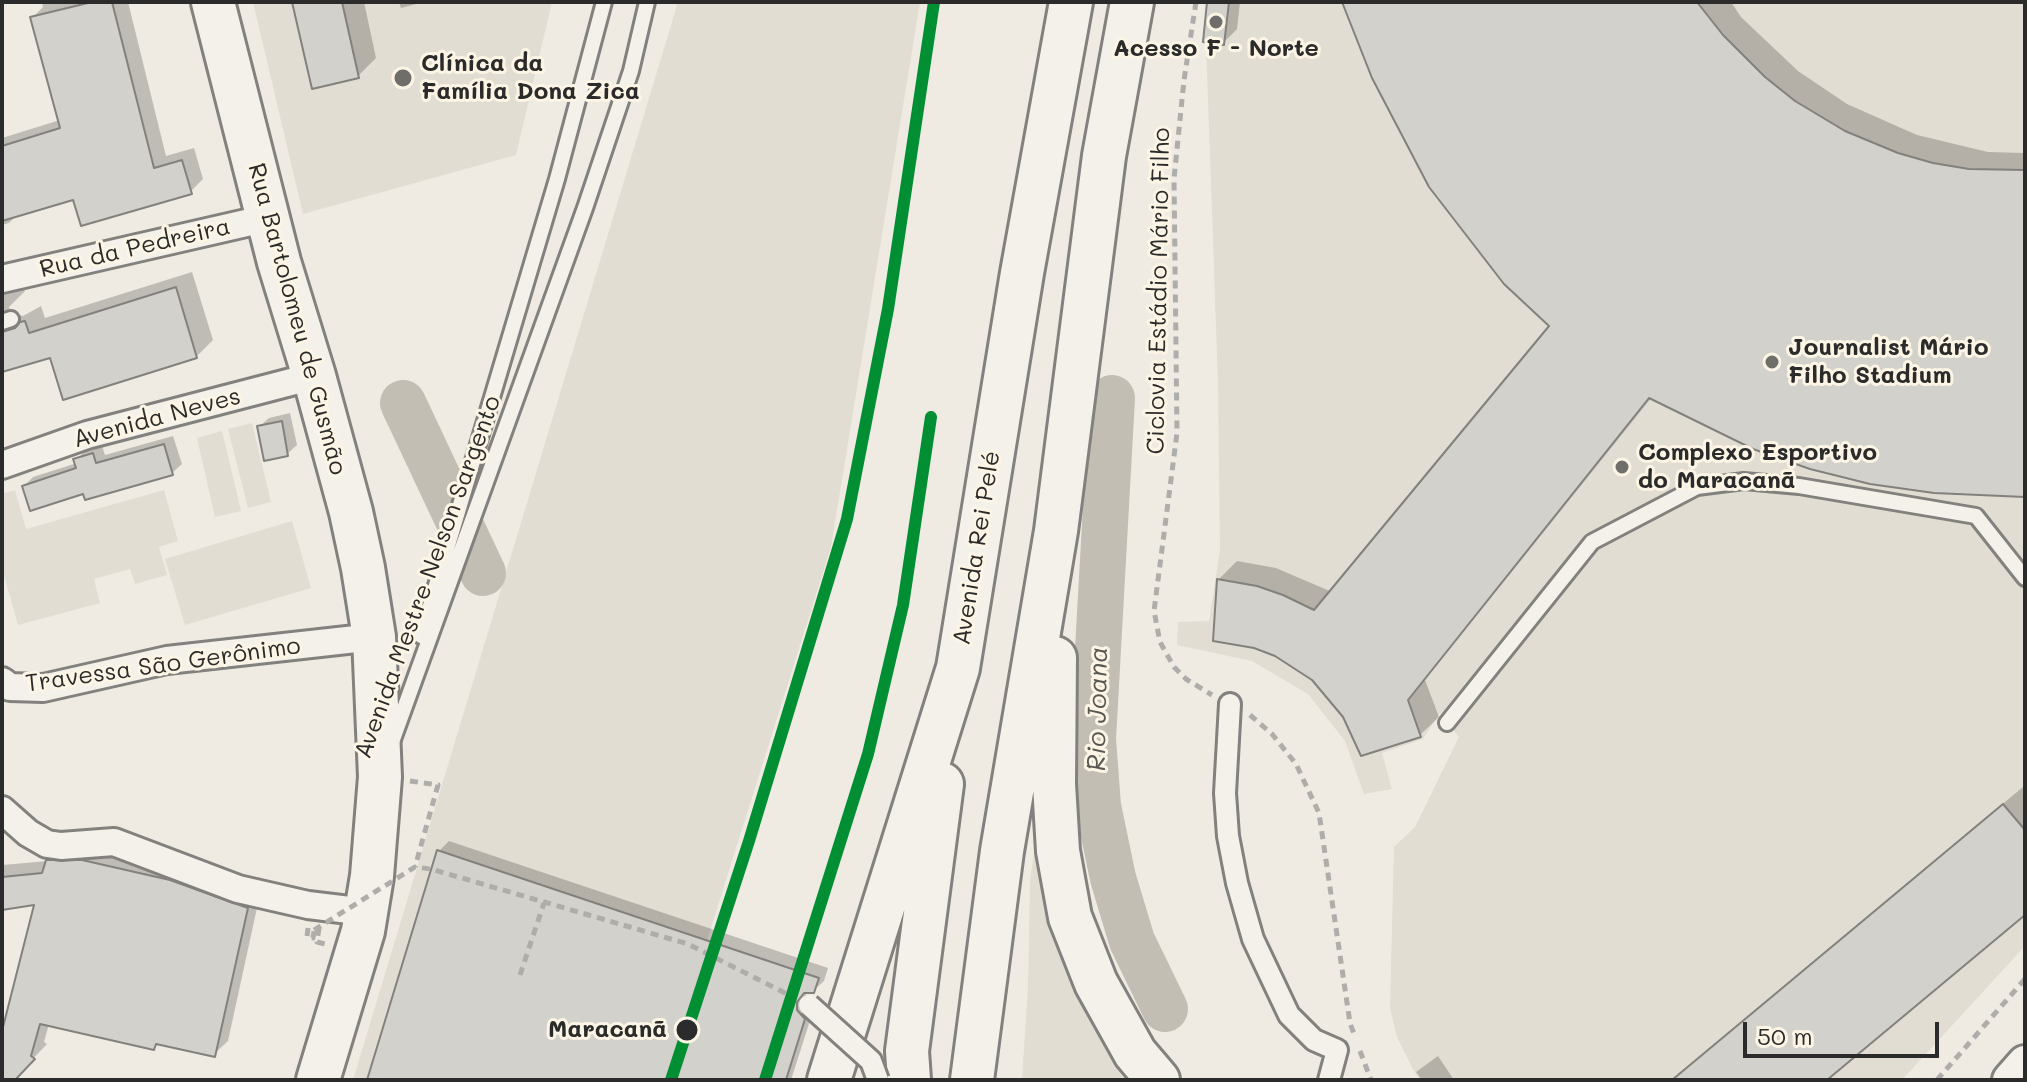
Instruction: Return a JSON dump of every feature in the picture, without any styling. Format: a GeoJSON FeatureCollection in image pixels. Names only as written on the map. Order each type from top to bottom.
{"type":"FeatureCollection","features":[{"type":"Feature","properties":{"kind":"main road","name":"Rua Bartolomeu de Gusmão"},"geometry":{"type":"LineString","coordinates":[[213,2],[268,218],[351,512],[374,637],[380,777],[366,912],[318,1080]]}},
{"type":"Feature","properties":{"kind":"main road","name":"Avenida Rei Pelé"},"geometry":{"type":"LineString","coordinates":[[829,1080],[958,668],[1022,273],[1071,2]]}},
{"type":"Feature","properties":{"kind":"main road"},"geometry":{"type":"LineString","coordinates":[[972,1080],[1002,851],[1056,531],[1110,121],[1132,2]]}},
{"type":"Feature","properties":{"kind":"main road"},"geometry":{"type":"LineString","coordinates":[[1062,57],[1110,121]]}},
{"type":"Feature","properties":{"kind":"main road"},"geometry":{"type":"LineString","coordinates":[[1056,531],[1054,784],[1058,851],[1070,917],[1096,983],[1135,1053],[1158,1080]]}},
{"type":"Feature","properties":{"kind":"main road"},"geometry":{"type":"LineString","coordinates":[[909,1080],[907,1051],[958,668]]}},
{"type":"Feature","properties":{"kind":"street","name":"Rua da Pedreira"},"geometry":{"type":"LineString","coordinates":[[2,279],[268,218]]}},
{"type":"Feature","properties":{"kind":"street","name":"Avenida Neves"},"geometry":{"type":"LineString","coordinates":[[2,465],[87,435],[314,376]]}},
{"type":"Feature","properties":{"kind":"street","name":"Travessa São Gerônimo"},"geometry":{"type":"LineString","coordinates":[[2,681],[10,687],[43,688],[167,660],[374,637]]}},
{"type":"Feature","properties":{"kind":"street"},"geometry":{"type":"LineString","coordinates":[[1230,704],[1225,763],[1226,809],[1241,897],[1259,953],[1289,1015],[1306,1034],[1337,1050],[1329,1080]]}},
{"type":"Feature","properties":{"kind":"street"},"geometry":{"type":"LineString","coordinates":[[2,810],[28,833],[47,844],[61,846],[101,841],[125,844],[238,889],[308,905],[366,912]]}},
{"type":"Feature","properties":{"kind":"street"},"geometry":{"type":"LineString","coordinates":[[809,1005],[871,1061],[878,1080]]}},
{"type":"Feature","properties":{"kind":"street"},"geometry":{"type":"LineString","coordinates":[[2010,1080],[2025,1063]]}},
{"type":"Feature","properties":{"kind":"lane","name":"Avenida Mestre Nelson Sargento"},"geometry":{"type":"LineString","coordinates":[[380,777],[557,179],[604,2]]}},
{"type":"Feature","properties":{"kind":"lane","name":"Avenida Mestre Nelson Sargento"},"geometry":{"type":"LineString","coordinates":[[380,777],[585,208],[631,71],[647,2]]}},
{"type":"Feature","properties":{"kind":"lane"},"geometry":{"type":"LineString","coordinates":[[1447,723],[1592,542],[1697,487],[1744,481],[1785,485],[1976,516],[2025,578]]}},
{"type":"Feature","properties":{"kind":"path","name":"Ciclovia Estádio Mário Filho"},"geometry":{"type":"LineString","coordinates":[[1196,2],[1174,179],[1177,433],[1154,611],[1160,642],[1174,667],[1196,686],[1249,715],[1272,734],[1296,764],[1319,813],[1354,1036]]}},
{"type":"Feature","properties":{"kind":"path"},"geometry":{"type":"LineString","coordinates":[[415,867],[438,785]]}},
{"type":"Feature","properties":{"kind":"path"},"geometry":{"type":"LineString","coordinates":[[314,930],[415,867],[431,869],[688,944],[809,1005]]}},
{"type":"Feature","properties":{"kind":"path"},"geometry":{"type":"LineString","coordinates":[[520,975],[544,903]]}},
{"type":"Feature","properties":{"kind":"path"},"geometry":{"type":"LineString","coordinates":[[1937,1080],[2025,979]]}},
{"type":"Feature","properties":{"kind":"path"},"geometry":{"type":"LineString","coordinates":[[1359,1049],[1371,1080]]}},
{"type":"Feature","properties":{"kind":"shaded area","name":"Clínica da Família Dona Zica"},"geometry":{"type":"Polygon","coordinates":[[[253,2],[552,2],[516,155],[303,214],[253,2]]]}},
{"type":"Feature","properties":{"kind":"shaded area"},"geometry":{"type":"Polygon","coordinates":[[[678,2],[920,2],[831,547],[663,1080],[353,1080],[678,2]]]}},
{"type":"Feature","properties":{"kind":"shaded area","name":"Complexo Esportivo do Maracanã"},"geometry":{"type":"Polygon","coordinates":[[[1207,2],[2025,2],[2025,946],[1902,1080],[1420,1080],[1414,1071],[1397,1037],[1390,1008],[1394,847],[1415,827],[1459,737],[1440,713],[1423,739],[1382,753],[1392,789],[1364,794],[1345,741],[1308,694],[1252,661],[1177,645],[1178,622],[1209,621],[1220,550],[1218,384],[1206,43],[1203,43],[1207,2]]]}},
{"type":"Feature","properties":{"kind":"shaded area"},"geometry":{"type":"Polygon","coordinates":[[[252,423],[271,502],[248,508],[228,429],[252,423]]]}},
{"type":"Feature","properties":{"kind":"shaded area"},"geometry":{"type":"Polygon","coordinates":[[[222,431],[241,511],[215,517],[197,438],[222,431]]]}},
{"type":"Feature","properties":{"kind":"shaded area"},"geometry":{"type":"Polygon","coordinates":[[[15,490],[26,529],[164,490],[178,541],[159,547],[167,575],[135,584],[130,569],[94,579],[100,603],[18,625],[2,568],[2,494],[15,490]]]}},
{"type":"Feature","properties":{"kind":"shaded area"},"geometry":{"type":"Polygon","coordinates":[[[292,521],[311,588],[185,625],[165,559],[292,521]]]}},
{"type":"Feature","properties":{"kind":"shaded area"},"geometry":{"type":"Polygon","coordinates":[[[1039,819],[1134,1080],[1022,1080],[1030,880],[1039,819]]]}},
{"type":"Feature","properties":{"kind":"building"},"geometry":{"type":"Polygon","coordinates":[[[92,2],[112,2],[154,168],[182,160],[192,194],[81,226],[73,200],[2,221],[2,146],[60,128],[30,17],[92,2]]]}},
{"type":"Feature","properties":{"kind":"building"},"geometry":{"type":"Polygon","coordinates":[[[292,2],[342,2],[359,78],[312,89],[292,2]]]}},
{"type":"Feature","properties":{"kind":"building","name":"Acesso F - Norte"},"geometry":{"type":"Polygon","coordinates":[[[1207,2],[1229,2],[1224,45],[1203,42],[1207,2]]]}},
{"type":"Feature","properties":{"kind":"building","name":"Journalist Mário Filho Stadium"},"geometry":{"type":"Polygon","coordinates":[[[1342,2],[1697,2],[1723,35],[1765,77],[1795,101],[1845,131],[1898,153],[1933,163],[1969,169],[2025,170],[2025,497],[1934,493],[1870,484],[1810,469],[1753,449],[1649,398],[1408,700],[1421,737],[1361,756],[1343,717],[1312,680],[1275,656],[1254,648],[1213,641],[1217,579],[1257,586],[1314,610],[1549,326],[1504,284],[1429,187],[1372,78],[1342,2]]]}},
{"type":"Feature","properties":{"kind":"building"},"geometry":{"type":"Polygon","coordinates":[[[176,287],[197,358],[63,400],[50,358],[2,372],[2,332],[15,328],[20,322],[25,321],[29,333],[176,287]]]}},
{"type":"Feature","properties":{"kind":"building"},"geometry":{"type":"Polygon","coordinates":[[[282,421],[288,456],[264,461],[257,426],[282,421]]]}},
{"type":"Feature","properties":{"kind":"building"},"geometry":{"type":"Polygon","coordinates":[[[164,444],[173,475],[85,500],[83,494],[30,511],[22,486],[76,468],[73,459],[93,453],[96,463],[164,444]]]}},
{"type":"Feature","properties":{"kind":"building"},"geometry":{"type":"Polygon","coordinates":[[[2003,804],[2025,830],[2025,915],[1827,1080],[1672,1080],[2003,804]]]}},
{"type":"Feature","properties":{"kind":"building","name":"Maracanã"},"geometry":{"type":"Polygon","coordinates":[[[437,850],[819,978],[814,993],[804,993],[797,1002],[797,1010],[805,1019],[786,1080],[367,1080],[437,850]]]}},
{"type":"Feature","properties":{"kind":"building"},"geometry":{"type":"Polygon","coordinates":[[[46,860],[82,860],[170,880],[248,908],[215,1057],[156,1044],[154,1050],[40,1024],[31,1056],[35,1059],[15,1080],[2,1080],[2,1031],[34,905],[2,910],[2,877],[42,873],[46,860]]]}},
{"type":"Feature","properties":{"kind":"waterway","name":"Rio Joana"},"geometry":{"type":"LineString","coordinates":[[1112,398],[1093,739],[1098,806],[1113,878],[1132,941],[1165,1009]]}},
{"type":"Feature","properties":{"kind":"waterway"},"geometry":{"type":"LineString","coordinates":[[403,403],[483,573]]}},
{"type":"Feature","properties":{"kind":"transit line"},"geometry":{"type":"LineString","coordinates":[[671,1080],[749,841],[847,519],[888,309],[934,2]]}},
{"type":"Feature","properties":{"kind":"transit line"},"geometry":{"type":"LineString","coordinates":[[765,1080],[868,754],[903,605],[931,417]]}},
{"type":"Feature","properties":{"kind":"place","name":"Acesso F - Norte"},"geometry":{"type":"Point","coordinates":[1216,22]}},
{"type":"Feature","properties":{"kind":"place","name":"Clínica da Família Dona Zica"},"geometry":{"type":"Point","coordinates":[403,78]}},
{"type":"Feature","properties":{"kind":"place","name":"Journalist Mário Filho Stadium"},"geometry":{"type":"Point","coordinates":[1772,362]}},
{"type":"Feature","properties":{"kind":"place","name":"Complexo Esportivo do Maracanã"},"geometry":{"type":"Point","coordinates":[1622,467]}},
{"type":"Feature","properties":{"kind":"place","name":"Maracanã"},"geometry":{"type":"Point","coordinates":[687,1030]}}]}
